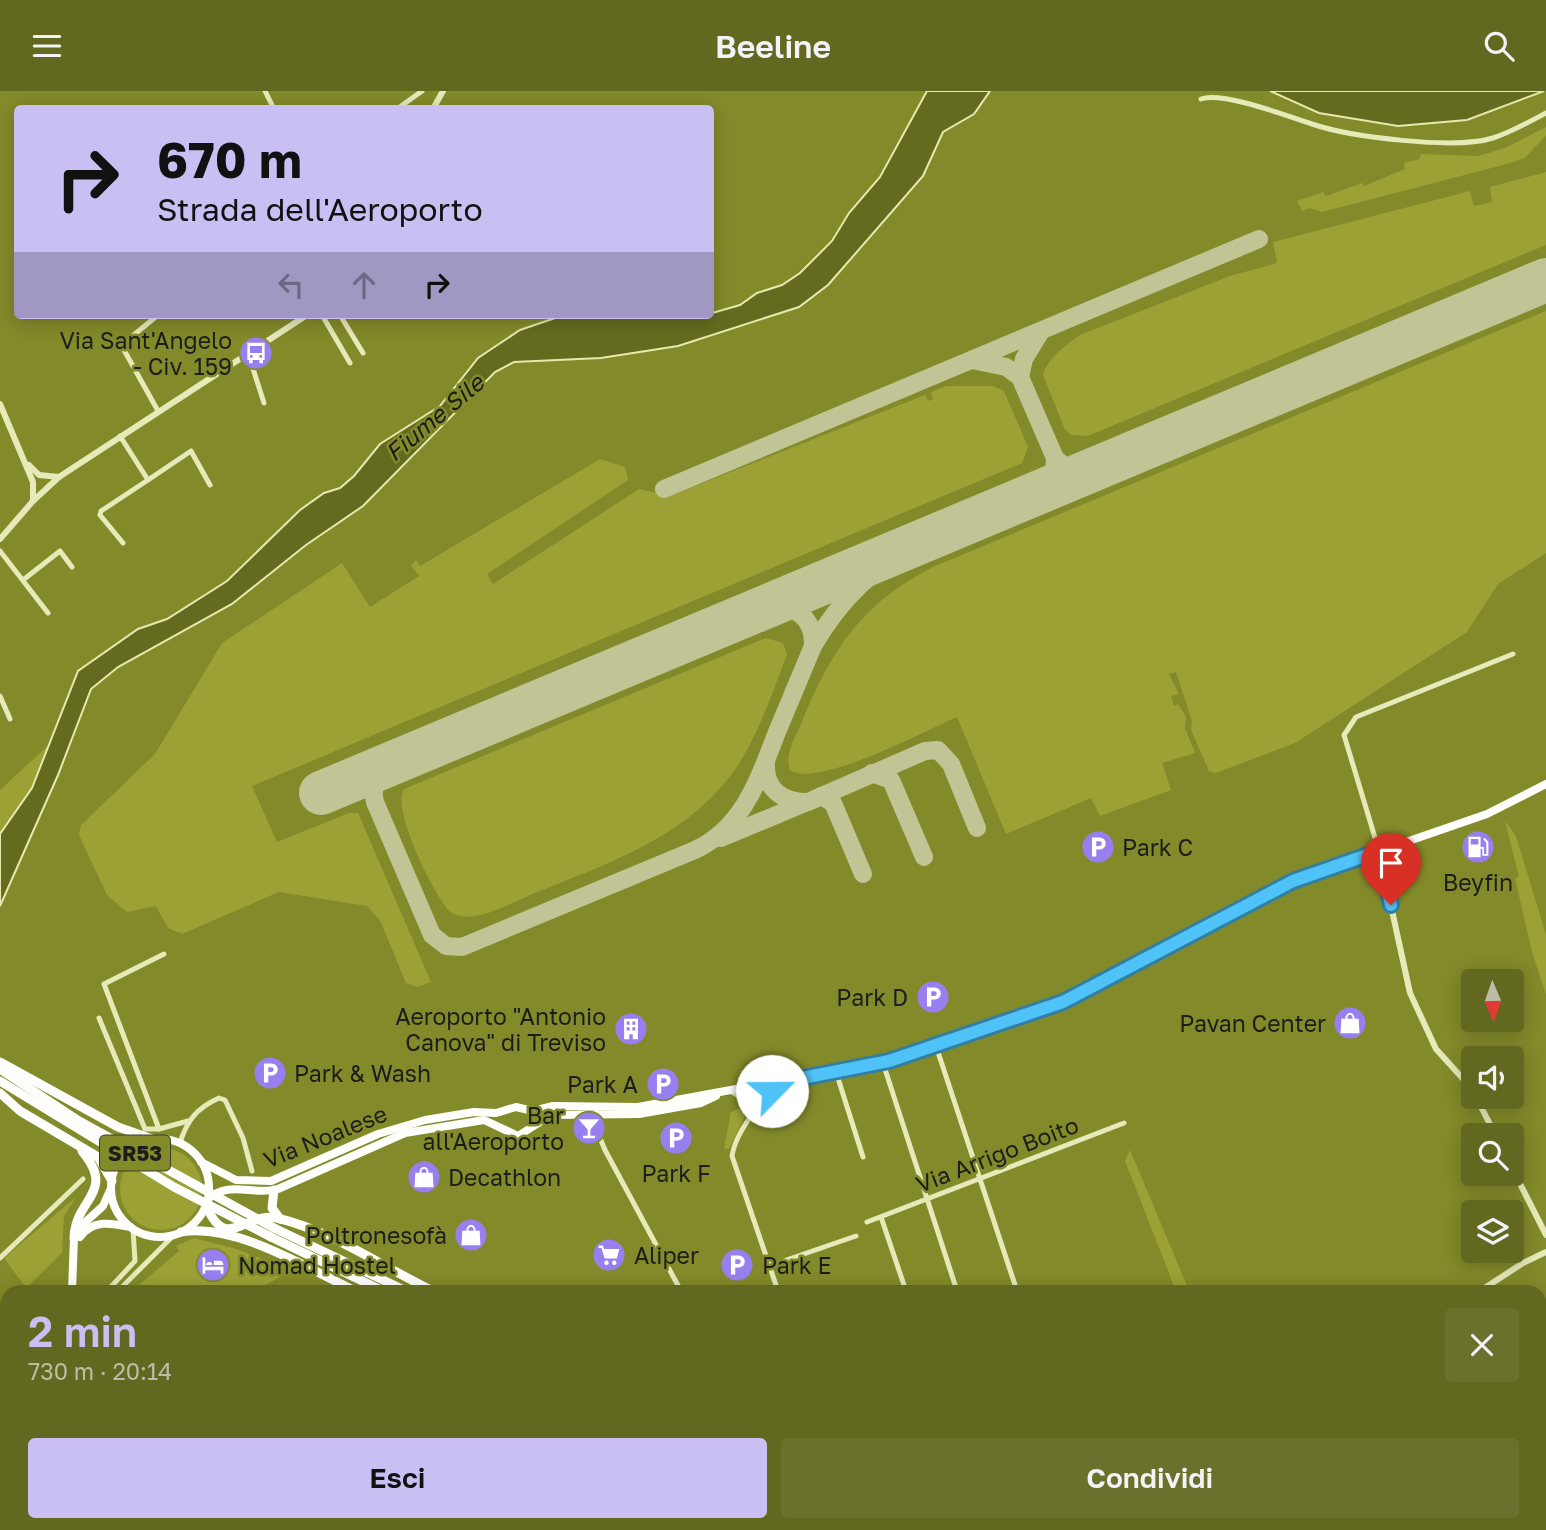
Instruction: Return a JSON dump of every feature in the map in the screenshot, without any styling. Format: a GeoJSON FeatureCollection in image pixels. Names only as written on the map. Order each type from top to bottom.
{"type":"FeatureCollection","features":[{"type":"Feature","properties":{"kind":"highway"},"geometry":{"type":"LineString","coordinates":[[0,1062],[118,1127],[155,1140]]}},
{"type":"Feature","properties":{"kind":"highway","name":"SR53"},"geometry":{"type":"LineString","coordinates":[[0,1069],[90,1127],[273,1233],[372,1285]]}},
{"type":"Feature","properties":{"kind":"highway","name":"SR53"},"geometry":{"type":"LineString","coordinates":[[0,1081],[174,1187],[392,1285]]}},
{"type":"Feature","properties":{"kind":"highway"},"geometry":{"type":"LineString","coordinates":[[0,1093],[20,1111],[98,1157],[112,1184]]}},
{"type":"Feature","properties":{"kind":"highway"},"geometry":{"type":"LineString","coordinates":[[74,1238],[75,1226],[93,1197],[97,1178],[92,1164],[78,1147]]}},
{"type":"Feature","properties":{"kind":"highway"},"geometry":{"type":"LineString","coordinates":[[274,1190],[272,1207],[280,1219]]}},
{"type":"Feature","properties":{"kind":"highway"},"geometry":{"type":"LineString","coordinates":[[207,1202],[212,1221],[232,1229],[267,1216],[280,1219],[320,1234],[421,1285]]}},
{"type":"Feature","properties":{"kind":"highway"},"geometry":{"type":"LineString","coordinates":[[177,1234],[203,1230],[269,1249],[303,1262],[344,1285]]}},
{"type":"Feature","properties":{"kind":"main road"},"geometry":{"type":"LineString","coordinates":[[596,1111],[551,1115],[521,1135],[506,1130],[503,1117],[516,1107],[527,1110],[553,1106],[596,1111],[655,1112],[701,1103],[719,1094],[883,1063],[1085,993],[1293,881],[1487,814],[1546,784]]}},
{"type":"Feature","properties":{"kind":"main road","name":"Via Noalese"},"geometry":{"type":"LineString","coordinates":[[180,1143],[201,1162],[236,1180],[271,1181],[401,1126],[474,1112],[509,1110]]}},
{"type":"Feature","properties":{"kind":"main road"},"geometry":{"type":"LineString","coordinates":[[527,1110],[531,1117],[531,1126]]}},
{"type":"Feature","properties":{"kind":"main road","name":"Via Noalese"},"geometry":{"type":"LineString","coordinates":[[207,1202],[226,1188],[260,1192],[274,1190],[405,1133],[481,1120],[506,1130]]}},
{"type":"Feature","properties":{"kind":"main road"},"geometry":{"type":"LineString","coordinates":[[74,1285],[74,1238],[81,1226],[103,1206],[116,1168],[132,1149],[155,1140],[180,1143]]}},
{"type":"Feature","properties":{"kind":"main road"},"geometry":{"type":"LineString","coordinates":[[74,1285],[76,1251],[84,1231],[101,1223],[132,1228],[153,1236],[177,1234],[196,1221],[207,1202],[208,1180],[201,1162]]}},
{"type":"Feature","properties":{"kind":"main road"},"geometry":{"type":"LineString","coordinates":[[112,1184],[116,1210],[132,1228]]}},
{"type":"Feature","properties":{"kind":"street"},"geometry":{"type":"LineString","coordinates":[[403,105],[422,91]]}},
{"type":"Feature","properties":{"kind":"street"},"geometry":{"type":"LineString","coordinates":[[1201,99],[1212,93],[1232,93],[1333,131],[1454,142],[1492,138],[1546,113]]}},
{"type":"Feature","properties":{"kind":"street"},"geometry":{"type":"LineString","coordinates":[[153,319],[124,343],[124,350],[158,411]]}},
{"type":"Feature","properties":{"kind":"street"},"geometry":{"type":"LineString","coordinates":[[0,538],[59,477],[301,319]]}},
{"type":"Feature","properties":{"kind":"street"},"geometry":{"type":"LineString","coordinates":[[324,319],[350,363]]}},
{"type":"Feature","properties":{"kind":"street"},"geometry":{"type":"LineString","coordinates":[[342,319],[363,353]]}},
{"type":"Feature","properties":{"kind":"street"},"geometry":{"type":"LineString","coordinates":[[248,353],[264,403]]}},
{"type":"Feature","properties":{"kind":"street"},"geometry":{"type":"LineString","coordinates":[[0,404],[33,482],[33,501]]}},
{"type":"Feature","properties":{"kind":"street"},"geometry":{"type":"LineString","coordinates":[[120,436],[148,480]]}},
{"type":"Feature","properties":{"kind":"street"},"geometry":{"type":"LineString","coordinates":[[123,543],[100,515],[101,511],[191,451],[210,485]]}},
{"type":"Feature","properties":{"kind":"street"},"geometry":{"type":"LineString","coordinates":[[24,457],[45,489]]}},
{"type":"Feature","properties":{"kind":"street"},"geometry":{"type":"LineString","coordinates":[[36,474],[59,477]]}},
{"type":"Feature","properties":{"kind":"street"},"geometry":{"type":"LineString","coordinates":[[33,482],[45,489]]}},
{"type":"Feature","properties":{"kind":"street"},"geometry":{"type":"LineString","coordinates":[[0,551],[48,614]]}},
{"type":"Feature","properties":{"kind":"street"},"geometry":{"type":"LineString","coordinates":[[23,580],[60,551],[72,567]]}},
{"type":"Feature","properties":{"kind":"street"},"geometry":{"type":"LineString","coordinates":[[1461,1077],[1436,1049],[1410,993],[1379,851],[1344,735],[1350,722],[1356,717],[1513,654]]}},
{"type":"Feature","properties":{"kind":"street"},"geometry":{"type":"LineString","coordinates":[[0,696],[9,719]]}},
{"type":"Feature","properties":{"kind":"street"},"geometry":{"type":"LineString","coordinates":[[159,1129],[104,983],[164,954]]}},
{"type":"Feature","properties":{"kind":"street"},"geometry":{"type":"LineString","coordinates":[[99,1018],[145,1129],[159,1129],[188,1121]]}},
{"type":"Feature","properties":{"kind":"street"},"geometry":{"type":"LineString","coordinates":[[936,1046],[1015,1285]]}},
{"type":"Feature","properties":{"kind":"street"},"geometry":{"type":"LineString","coordinates":[[883,1063],[955,1285]]}},
{"type":"Feature","properties":{"kind":"street"},"geometry":{"type":"LineString","coordinates":[[836,1072],[863,1157]]}},
{"type":"Feature","properties":{"kind":"street"},"geometry":{"type":"LineString","coordinates":[[756,1105],[782,1082]]}},
{"type":"Feature","properties":{"kind":"street"},"geometry":{"type":"LineString","coordinates":[[755,1087],[761,1096],[733,1148],[732,1165],[776,1285]]}},
{"type":"Feature","properties":{"kind":"street"},"geometry":{"type":"LineString","coordinates":[[732,1092],[756,1105]]}},
{"type":"Feature","properties":{"kind":"street","name":"Via Noalese"},"geometry":{"type":"LineString","coordinates":[[188,1121],[212,1101],[219,1098],[225,1100],[243,1137],[252,1171]]}},
{"type":"Feature","properties":{"kind":"street"},"geometry":{"type":"LineString","coordinates":[[596,1111],[597,1131],[615,1172],[678,1285]]}},
{"type":"Feature","properties":{"kind":"street"},"geometry":{"type":"LineString","coordinates":[[180,1143],[188,1121]]}},
{"type":"Feature","properties":{"kind":"street","name":"Via Arrigo Boito"},"geometry":{"type":"LineString","coordinates":[[867,1222],[1124,1123]]}},
{"type":"Feature","properties":{"kind":"street"},"geometry":{"type":"LineString","coordinates":[[0,1258],[83,1179]]}},
{"type":"Feature","properties":{"kind":"street"},"geometry":{"type":"LineString","coordinates":[[1521,1186],[1546,1235]]}},
{"type":"Feature","properties":{"kind":"street"},"geometry":{"type":"LineString","coordinates":[[881,1217],[904,1285]]}},
{"type":"Feature","properties":{"kind":"street"},"geometry":{"type":"LineString","coordinates":[[113,1285],[135,1261],[132,1228]]}},
{"type":"Feature","properties":{"kind":"street"},"geometry":{"type":"LineString","coordinates":[[124,1285],[177,1234]]}},
{"type":"Feature","properties":{"kind":"street"},"geometry":{"type":"LineString","coordinates":[[769,1266],[856,1236]]}},
{"type":"Feature","properties":{"kind":"street"},"geometry":{"type":"LineString","coordinates":[[1489,1285],[1523,1262],[1546,1252]]}},
{"type":"Feature","properties":{"kind":"shaded area"},"geometry":{"type":"Polygon","coordinates":[[[1546,127],[1546,135],[1525,158],[1507,164],[1322,212],[1310,208],[1302,211],[1297,201],[1323,192],[1326,196],[1362,183],[1364,186],[1405,169],[1404,163],[1419,159],[1421,154],[1478,156],[1505,148],[1546,127]]]}},
{"type":"Feature","properties":{"kind":"shaded area"},"geometry":{"type":"Polygon","coordinates":[[[1546,172],[1546,245],[1088,436],[1072,435],[1065,430],[1043,375],[1053,357],[1080,335],[1230,276],[1277,263],[1273,242],[1470,191],[1474,206],[1492,202],[1490,187],[1546,172]]]}},
{"type":"Feature","properties":{"kind":"shaded area"},"geometry":{"type":"Polygon","coordinates":[[[1546,311],[1546,553],[1498,584],[1467,632],[1295,743],[1216,773],[1209,771],[1191,730],[1192,721],[1176,672],[1169,674],[1179,694],[1171,696],[1174,706],[1178,704],[1186,717],[1185,728],[1195,753],[1162,763],[1171,790],[1100,816],[1091,798],[1006,834],[957,717],[846,765],[823,772],[803,774],[790,770],[788,758],[793,741],[837,652],[867,614],[908,581],[933,567],[1546,311]]]}},
{"type":"Feature","properties":{"kind":"shaded area"},"geometry":{"type":"Polygon","coordinates":[[[946,386],[993,386],[1004,391],[1028,447],[1022,463],[252,786],[277,842],[349,813],[358,813],[431,982],[417,987],[406,983],[380,920],[367,906],[279,892],[182,934],[168,928],[156,906],[127,912],[107,895],[79,835],[81,825],[155,754],[222,643],[342,563],[370,607],[419,576],[411,565],[416,560],[420,566],[600,459],[625,467],[628,480],[487,574],[493,584],[639,489],[670,496],[925,395],[928,401],[933,399],[931,392],[946,386]]]}},
{"type":"Feature","properties":{"kind":"shaded area"},"geometry":{"type":"Polygon","coordinates":[[[766,638],[783,643],[787,654],[772,693],[743,757],[724,784],[701,807],[648,844],[499,909],[467,917],[449,911],[424,870],[408,832],[403,814],[404,789],[766,638]]]}},
{"type":"Feature","properties":{"kind":"shaded area"},"geometry":{"type":"Polygon","coordinates":[[[51,743],[32,788],[0,834],[0,790],[51,743]]]}},
{"type":"Feature","properties":{"kind":"shaded area"},"geometry":{"type":"Polygon","coordinates":[[[1505,821],[1516,836],[1546,935],[1546,994],[1532,952],[1515,878],[1519,877],[1505,821]]]}},
{"type":"Feature","properties":{"kind":"shaded area"},"geometry":{"type":"Polygon","coordinates":[[[741,1104],[745,1104],[747,1111],[729,1149],[724,1148],[731,1112],[742,1107],[741,1104]]]}},
{"type":"Feature","properties":{"kind":"shaded area"},"geometry":{"type":"Polygon","coordinates":[[[161,1148],[177,1152],[190,1160],[198,1173],[202,1189],[198,1205],[190,1218],[177,1226],[161,1230],[145,1226],[132,1218],[124,1205],[120,1189],[124,1173],[132,1160],[145,1152],[161,1148]]]}},
{"type":"Feature","properties":{"kind":"shaded area"},"geometry":{"type":"Polygon","coordinates":[[[1130,1150],[1187,1285],[1174,1285],[1125,1161],[1130,1150]]]}},
{"type":"Feature","properties":{"kind":"shaded area"},"geometry":{"type":"Polygon","coordinates":[[[76,1197],[64,1216],[62,1253],[29,1285],[24,1285],[4,1258],[76,1197]]]}},
{"type":"Feature","properties":{"kind":"shaded area"},"geometry":{"type":"Polygon","coordinates":[[[194,1238],[233,1248],[293,1270],[265,1285],[139,1285],[179,1251],[176,1246],[194,1238]]]}},
{"type":"Feature","properties":{"kind":"water","name":"Fiume Sile"},"geometry":{"type":"Polygon","coordinates":[[[927,91],[990,91],[974,114],[943,132],[923,176],[828,285],[799,307],[678,346],[601,358],[514,362],[495,372],[363,506],[306,545],[232,604],[118,667],[91,689],[58,775],[0,906],[0,834],[32,788],[78,671],[138,629],[167,619],[227,581],[300,510],[324,493],[340,488],[354,476],[380,444],[440,406],[478,358],[520,330],[552,319],[714,319],[714,313],[740,305],[757,293],[782,285],[800,273],[832,241],[849,213],[880,177],[927,91]]]}},
{"type":"Feature","properties":{"kind":"water"},"geometry":{"type":"Polygon","coordinates":[[[1270,91],[1544,91],[1467,120],[1398,126],[1319,113],[1270,91]]]}},
{"type":"Feature","properties":{"kind":"taxiway"},"geometry":{"type":"LineString","coordinates":[[664,489],[1259,239]]}},
{"type":"Feature","properties":{"kind":"taxiway"},"geometry":{"type":"LineString","coordinates":[[1041,331],[1024,359],[1020,377],[1055,458],[1067,469],[1086,472]]}},
{"type":"Feature","properties":{"kind":"taxiway"},"geometry":{"type":"LineString","coordinates":[[972,360],[1006,367],[1020,377]]}},
{"type":"Feature","properties":{"kind":"taxiway"},"geometry":{"type":"LineString","coordinates":[[1046,489],[1054,475],[1055,458]]}},
{"type":"Feature","properties":{"kind":"taxiway"},"geometry":{"type":"LineString","coordinates":[[764,607],[784,607],[799,613],[810,626],[813,646],[835,613],[860,585],[922,541]]}},
{"type":"Feature","properties":{"kind":"taxiway"},"geometry":{"type":"LineString","coordinates":[[398,761],[386,769],[375,782],[375,802],[432,935],[446,946],[462,947],[695,850],[726,828],[748,800],[813,646]]}},
{"type":"Feature","properties":{"kind":"taxiway"},"geometry":{"type":"LineString","coordinates":[[766,762],[768,780],[777,793],[791,800],[808,802],[925,751],[938,750],[951,764],[977,828]]}},
{"type":"Feature","properties":{"kind":"taxiway"},"geometry":{"type":"LineString","coordinates":[[872,773],[891,780],[924,857]]}},
{"type":"Feature","properties":{"kind":"taxiway"},"geometry":{"type":"LineString","coordinates":[[821,796],[833,803],[863,874]]}},
{"type":"Feature","properties":{"kind":"taxiway"},"geometry":{"type":"LineString","coordinates":[[721,838],[805,803]]}},
{"type":"Feature","properties":{"kind":"runway"},"geometry":{"type":"LineString","coordinates":[[321,793],[1546,280]]}},
{"type":"Feature","properties":{"kind":"place","name":"Via Sant'Angelo - Civ. 159"},"geometry":{"type":"Point","coordinates":[256,353]}},
{"type":"Feature","properties":{"kind":"place","name":"Park C"},"geometry":{"type":"Point","coordinates":[1098,847]}},
{"type":"Feature","properties":{"kind":"place","name":"Beyfin"},"geometry":{"type":"Point","coordinates":[1478,847]}},
{"type":"Feature","properties":{"kind":"place","name":"Park D"},"geometry":{"type":"Point","coordinates":[933,997]}},
{"type":"Feature","properties":{"kind":"place","name":"Pavan Center"},"geometry":{"type":"Point","coordinates":[1350,1023]}},
{"type":"Feature","properties":{"kind":"place","name":"Aeroporto \"Antonio Canova\" di Treviso"},"geometry":{"type":"Point","coordinates":[631,1029]}},
{"type":"Feature","properties":{"kind":"place","name":"Park & Wash"},"geometry":{"type":"Point","coordinates":[270,1073]}},
{"type":"Feature","properties":{"kind":"place","name":"Park A"},"geometry":{"type":"Point","coordinates":[663,1084]}},
{"type":"Feature","properties":{"kind":"place","name":"Bar all'Aeroporto"},"geometry":{"type":"Point","coordinates":[589,1128]}},
{"type":"Feature","properties":{"kind":"place","name":"Park F"},"geometry":{"type":"Point","coordinates":[676,1138]}},
{"type":"Feature","properties":{"kind":"place","name":"Decathlon"},"geometry":{"type":"Point","coordinates":[424,1177]}},
{"type":"Feature","properties":{"kind":"place","name":"Poltronesofà"},"geometry":{"type":"Point","coordinates":[471,1235]}},
{"type":"Feature","properties":{"kind":"place","name":"Aliper"},"geometry":{"type":"Point","coordinates":[609,1255]}},
{"type":"Feature","properties":{"kind":"place","name":"Nomad Hostel"},"geometry":{"type":"Point","coordinates":[213,1265]}},
{"type":"Feature","properties":{"kind":"place","name":"Park E"},"geometry":{"type":"Point","coordinates":[737,1265]}},
{"type":"Feature","properties":{"kind":"route"},"geometry":{"type":"LineString","coordinates":[[772,1091],[782,1082],[908,1056],[1063,1002],[1085,993],[1276,889],[1379,851],[1391,905]]}}]}
